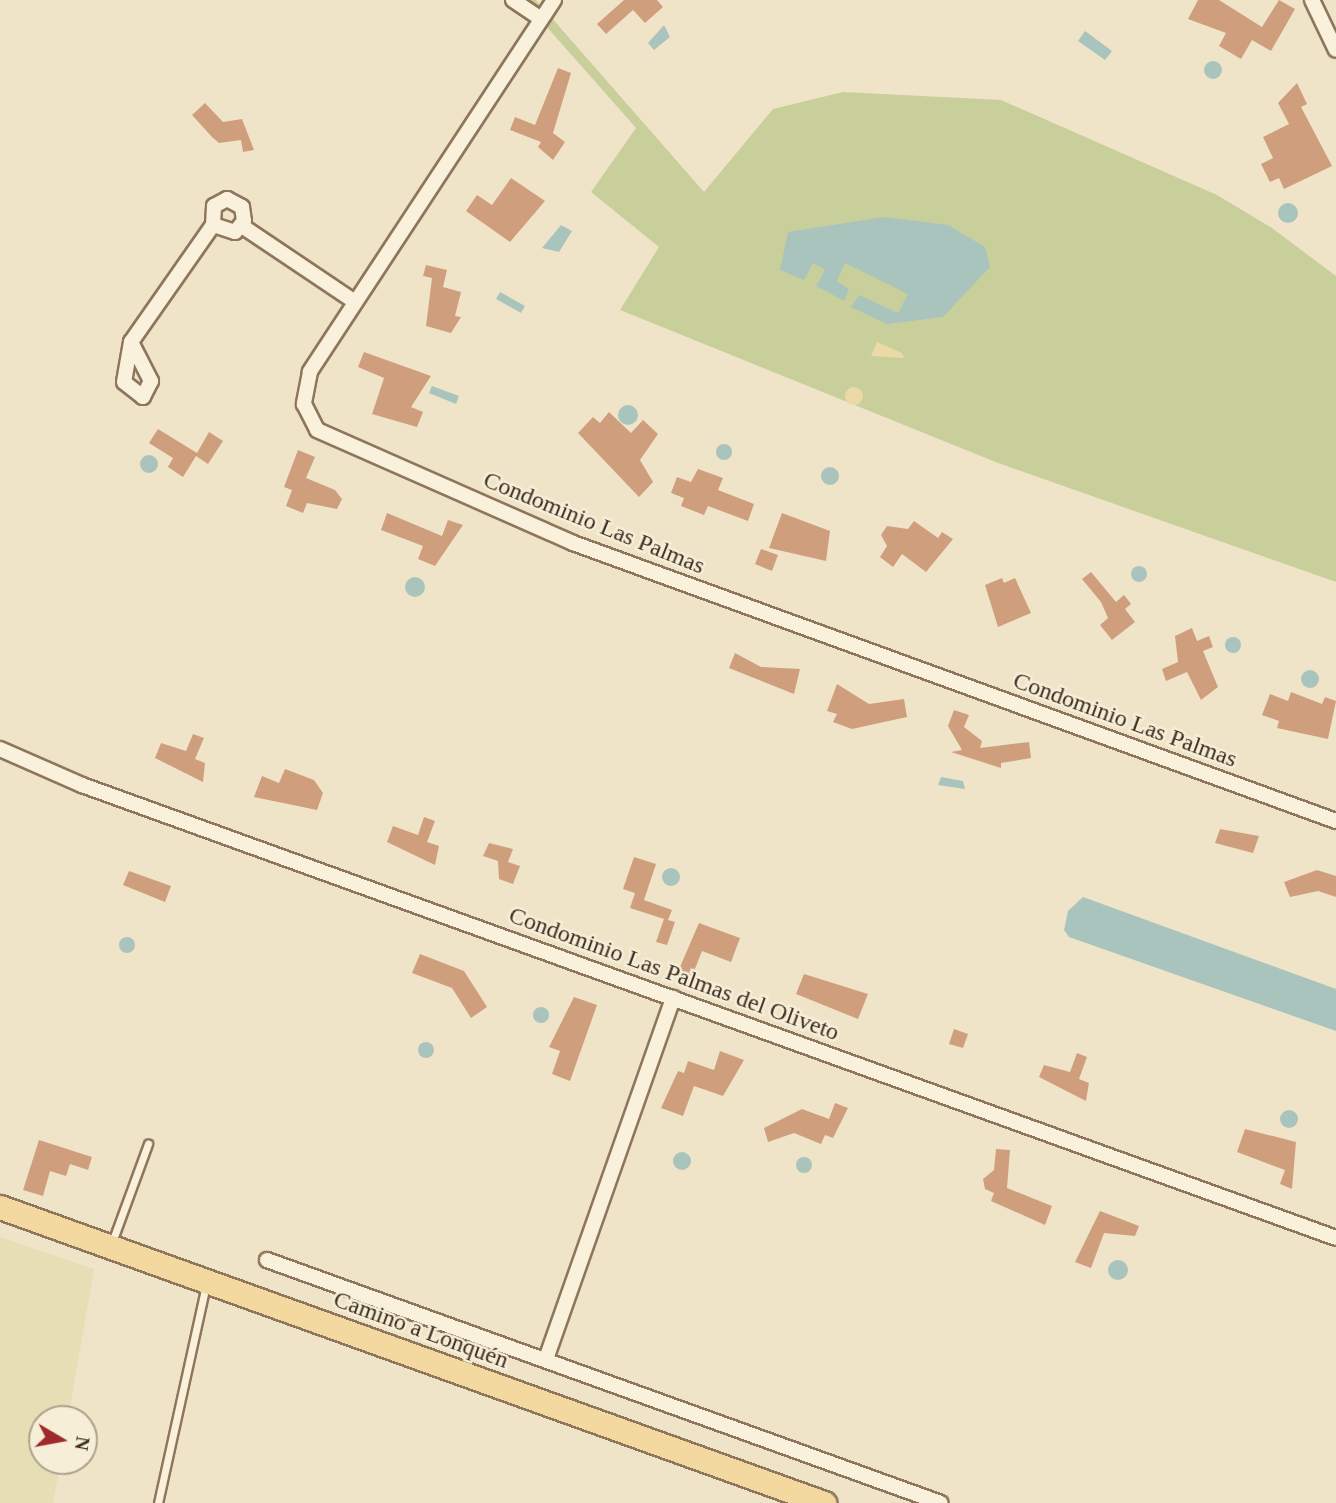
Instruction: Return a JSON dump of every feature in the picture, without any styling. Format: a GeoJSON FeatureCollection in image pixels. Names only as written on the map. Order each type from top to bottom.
{"type":"FeatureCollection","features":[{"type":"Feature","properties":{"kind":"main road","name":"Camino a Lonquén"},"geometry":{"type":"LineString","coordinates":[[0,1207],[824,1503]]}},
{"type":"Feature","properties":{"kind":"street"},"geometry":{"type":"LineString","coordinates":[[513,0],[541,19]]}},
{"type":"Feature","properties":{"kind":"street","name":"Condominio Las Palmas"},"geometry":{"type":"LineString","coordinates":[[554,0],[310,372],[303,398],[313,426],[345,448],[573,543],[1336,821]]}},
{"type":"Feature","properties":{"kind":"street"},"geometry":{"type":"LineString","coordinates":[[1312,0],[1336,50]]}},
{"type":"Feature","properties":{"kind":"street"},"geometry":{"type":"LineString","coordinates":[[131,342],[213,225],[213,208],[227,199],[243,209],[242,226]]}},
{"type":"Feature","properties":{"kind":"street"},"geometry":{"type":"LineString","coordinates":[[213,225],[227,234],[242,226]]}},
{"type":"Feature","properties":{"kind":"street"},"geometry":{"type":"LineString","coordinates":[[242,226],[355,302]]}},
{"type":"Feature","properties":{"kind":"street","name":"Condominio Las Palmas del Oliveto"},"geometry":{"type":"LineString","coordinates":[[0,749],[71,781],[1336,1238]]}},
{"type":"Feature","properties":{"kind":"street"},"geometry":{"type":"LineString","coordinates":[[546,1359],[673,998]]}},
{"type":"Feature","properties":{"kind":"street"},"geometry":{"type":"LineString","coordinates":[[267,1259],[942,1503]]}},
{"type":"Feature","properties":{"kind":"lane"},"geometry":{"type":"LineString","coordinates":[[110,1247],[148,1144]]}},
{"type":"Feature","properties":{"kind":"lane"},"geometry":{"type":"LineString","coordinates":[[158,1503],[207,1281]]}},
{"type":"Feature","properties":{"kind":"shaded area"},"geometry":{"type":"Polygon","coordinates":[[[0,1237],[94,1269],[70,1405],[28,1405],[28,1475],[58,1475],[53,1503],[0,1503],[0,1237]]]}},
{"type":"Feature","properties":{"kind":"green space"},"geometry":{"type":"Polygon","coordinates":[[[523,0],[536,0],[704,192],[773,109],[843,92],[1001,100],[1217,195],[1272,228],[1336,276],[1336,582],[998,463],[620,310],[659,247],[591,192],[636,128],[523,0]]]}},
{"type":"Feature","properties":{"kind":"sand"},"geometry":{"type":"Polygon","coordinates":[[[877,342],[902,353],[904,358],[871,356],[877,342]]]}},
{"type":"Feature","properties":{"kind":"sand"},"geometry":{"type":"Polygon","coordinates":[[[854,387],[860,390],[863,396],[860,402],[854,405],[848,402],[845,396],[848,390],[854,387]]]}},
{"type":"Feature","properties":{"kind":"water"},"geometry":{"type":"Polygon","coordinates":[[[664,25],[670,37],[654,50],[648,43],[664,25]]]}},
{"type":"Feature","properties":{"kind":"water"},"geometry":{"type":"Polygon","coordinates":[[[1085,31],[1112,51],[1105,60],[1078,41],[1085,31]]]}},
{"type":"Feature","properties":{"kind":"water"},"geometry":{"type":"Polygon","coordinates":[[[1213,61],[1219,64],[1222,70],[1219,76],[1213,79],[1207,76],[1204,70],[1207,64],[1213,61]]]}},
{"type":"Feature","properties":{"kind":"water"},"geometry":{"type":"Polygon","coordinates":[[[1288,203],[1295,206],[1298,213],[1295,220],[1288,223],[1281,220],[1278,213],[1281,206],[1288,203]]]}},
{"type":"Feature","properties":{"kind":"water"},"geometry":{"type":"Polygon","coordinates":[[[884,217],[948,225],[985,247],[990,267],[943,317],[887,324],[851,307],[859,295],[898,313],[908,294],[845,263],[837,281],[849,289],[844,301],[816,286],[825,270],[813,263],[804,280],[780,270],[788,232],[884,217]]]}},
{"type":"Feature","properties":{"kind":"water"},"geometry":{"type":"Polygon","coordinates":[[[561,225],[572,231],[559,252],[542,248],[561,225]]]}},
{"type":"Feature","properties":{"kind":"water"},"geometry":{"type":"Polygon","coordinates":[[[500,292],[525,306],[521,313],[496,299],[500,292]]]}},
{"type":"Feature","properties":{"kind":"water"},"geometry":{"type":"Polygon","coordinates":[[[432,386],[459,396],[456,404],[429,393],[432,386]]]}},
{"type":"Feature","properties":{"kind":"water"},"geometry":{"type":"Polygon","coordinates":[[[628,405],[635,408],[638,415],[635,422],[628,425],[621,422],[618,415],[621,408],[628,405]]]}},
{"type":"Feature","properties":{"kind":"water"},"geometry":{"type":"Polygon","coordinates":[[[724,444],[732,452],[724,460],[716,452],[724,444]]]}},
{"type":"Feature","properties":{"kind":"water"},"geometry":{"type":"Polygon","coordinates":[[[149,455],[155,458],[158,464],[155,470],[149,473],[143,470],[140,464],[143,458],[149,455]]]}},
{"type":"Feature","properties":{"kind":"water"},"geometry":{"type":"Polygon","coordinates":[[[830,467],[836,470],[839,476],[836,482],[830,485],[824,482],[821,476],[824,470],[830,467]]]}},
{"type":"Feature","properties":{"kind":"water"},"geometry":{"type":"Polygon","coordinates":[[[1136,566],[1142,566],[1147,574],[1145,580],[1136,582],[1131,577],[1131,571],[1136,566]]]}},
{"type":"Feature","properties":{"kind":"water"},"geometry":{"type":"Polygon","coordinates":[[[415,577],[422,580],[425,587],[422,594],[415,597],[408,594],[405,587],[408,580],[415,577]]]}},
{"type":"Feature","properties":{"kind":"water"},"geometry":{"type":"Polygon","coordinates":[[[1230,637],[1236,637],[1241,645],[1239,651],[1230,653],[1225,648],[1225,642],[1230,637]]]}},
{"type":"Feature","properties":{"kind":"water"},"geometry":{"type":"Polygon","coordinates":[[[1310,670],[1316,673],[1319,679],[1316,685],[1310,688],[1304,685],[1301,679],[1304,673],[1310,670]]]}},
{"type":"Feature","properties":{"kind":"water"},"geometry":{"type":"Polygon","coordinates":[[[941,777],[963,781],[965,789],[938,785],[941,777]]]}},
{"type":"Feature","properties":{"kind":"water"},"geometry":{"type":"Polygon","coordinates":[[[671,868],[677,871],[680,877],[677,883],[671,886],[665,883],[662,877],[665,871],[671,868]]]}},
{"type":"Feature","properties":{"kind":"water"},"geometry":{"type":"Polygon","coordinates":[[[1083,897],[1336,989],[1336,1031],[1069,937],[1064,930],[1068,911],[1083,897]]]}},
{"type":"Feature","properties":{"kind":"water"},"geometry":{"type":"Polygon","coordinates":[[[127,937],[133,939],[133,951],[127,953],[121,951],[119,945],[121,939],[127,937]]]}},
{"type":"Feature","properties":{"kind":"water"},"geometry":{"type":"Polygon","coordinates":[[[541,1007],[547,1009],[547,1021],[541,1023],[535,1021],[533,1015],[535,1009],[541,1007]]]}},
{"type":"Feature","properties":{"kind":"water"},"geometry":{"type":"Polygon","coordinates":[[[423,1042],[429,1042],[434,1050],[432,1056],[423,1058],[418,1053],[418,1047],[423,1042]]]}},
{"type":"Feature","properties":{"kind":"water"},"geometry":{"type":"Polygon","coordinates":[[[1289,1110],[1295,1113],[1298,1119],[1295,1125],[1289,1128],[1283,1125],[1280,1119],[1283,1113],[1289,1110]]]}},
{"type":"Feature","properties":{"kind":"water"},"geometry":{"type":"Polygon","coordinates":[[[678,1152],[686,1152],[691,1161],[689,1168],[678,1170],[673,1165],[673,1157],[678,1152]]]}},
{"type":"Feature","properties":{"kind":"water"},"geometry":{"type":"Polygon","coordinates":[[[804,1157],[810,1159],[810,1171],[804,1173],[798,1171],[796,1165],[798,1159],[804,1157]]]}},
{"type":"Feature","properties":{"kind":"water"},"geometry":{"type":"Polygon","coordinates":[[[1118,1260],[1125,1263],[1128,1270],[1125,1277],[1118,1280],[1111,1277],[1108,1270],[1111,1263],[1118,1260]]]}},
{"type":"Feature","properties":{"kind":"building"},"geometry":{"type":"Polygon","coordinates":[[[624,0],[657,0],[663,7],[645,23],[633,10],[606,34],[597,24],[624,0]]]}},
{"type":"Feature","properties":{"kind":"building"},"geometry":{"type":"Polygon","coordinates":[[[1198,0],[1219,0],[1262,27],[1279,0],[1295,9],[1271,51],[1252,40],[1241,59],[1219,46],[1226,33],[1188,19],[1198,0]]]}},
{"type":"Feature","properties":{"kind":"building"},"geometry":{"type":"Polygon","coordinates":[[[558,68],[571,73],[553,133],[565,142],[553,160],[538,147],[541,142],[510,130],[515,117],[535,125],[558,68]]]}},
{"type":"Feature","properties":{"kind":"building"},"geometry":{"type":"Polygon","coordinates":[[[1297,83],[1307,104],[1301,107],[1332,166],[1284,189],[1279,178],[1270,182],[1261,164],[1273,158],[1263,137],[1289,124],[1278,103],[1297,83]]]}},
{"type":"Feature","properties":{"kind":"building"},"geometry":{"type":"Polygon","coordinates":[[[205,103],[223,122],[242,119],[254,150],[243,152],[241,140],[219,143],[212,137],[192,115],[205,103]]]}},
{"type":"Feature","properties":{"kind":"building"},"geometry":{"type":"Polygon","coordinates":[[[511,178],[545,201],[510,242],[466,211],[477,195],[492,205],[511,178]]]}},
{"type":"Feature","properties":{"kind":"building"},"geometry":{"type":"Polygon","coordinates":[[[426,265],[447,270],[443,287],[461,292],[455,316],[461,317],[451,333],[426,326],[432,278],[423,276],[426,265]]]}},
{"type":"Feature","properties":{"kind":"building"},"geometry":{"type":"Polygon","coordinates":[[[364,352],[431,376],[411,407],[423,412],[417,427],[372,414],[384,378],[358,367],[364,352]]]}},
{"type":"Feature","properties":{"kind":"building"},"geometry":{"type":"Polygon","coordinates":[[[609,412],[631,433],[643,420],[658,434],[640,460],[653,482],[639,497],[578,433],[593,417],[600,423],[609,412]]]}},
{"type":"Feature","properties":{"kind":"building"},"geometry":{"type":"Polygon","coordinates":[[[158,429],[197,453],[209,432],[223,441],[208,464],[196,456],[183,477],[168,467],[173,458],[149,443],[158,429]]]}},
{"type":"Feature","properties":{"kind":"building"},"geometry":{"type":"Polygon","coordinates":[[[298,450],[315,457],[306,478],[335,490],[342,499],[337,509],[307,503],[303,513],[286,506],[292,490],[284,487],[298,450]]]}},
{"type":"Feature","properties":{"kind":"building"},"geometry":{"type":"Polygon","coordinates":[[[698,469],[723,478],[718,490],[754,504],[748,521],[708,506],[704,515],[681,506],[684,498],[671,493],[677,477],[691,482],[698,469]]]}},
{"type":"Feature","properties":{"kind":"building"},"geometry":{"type":"Polygon","coordinates":[[[387,513],[442,536],[448,520],[463,525],[435,566],[418,559],[423,546],[381,530],[387,513]]]}},
{"type":"Feature","properties":{"kind":"building"},"geometry":{"type":"Polygon","coordinates":[[[782,513],[830,531],[826,561],[769,548],[782,513]]]}},
{"type":"Feature","properties":{"kind":"building"},"geometry":{"type":"Polygon","coordinates":[[[914,521],[938,538],[942,532],[953,539],[926,572],[902,554],[893,567],[880,557],[887,546],[881,535],[887,526],[908,529],[914,521]]]}},
{"type":"Feature","properties":{"kind":"building"},"geometry":{"type":"Polygon","coordinates":[[[761,549],[778,555],[772,571],[755,564],[761,549]]]}},
{"type":"Feature","properties":{"kind":"building"},"geometry":{"type":"Polygon","coordinates":[[[1091,572],[1116,602],[1124,595],[1131,604],[1125,609],[1135,622],[1112,640],[1100,625],[1108,618],[1101,602],[1082,579],[1091,572]]]}},
{"type":"Feature","properties":{"kind":"building"},"geometry":{"type":"Polygon","coordinates":[[[1002,578],[1004,583],[1015,578],[1031,613],[998,627],[985,585],[1002,578]]]}},
{"type":"Feature","properties":{"kind":"building"},"geometry":{"type":"Polygon","coordinates":[[[1192,628],[1197,641],[1209,636],[1213,647],[1203,651],[1218,687],[1201,700],[1187,672],[1166,681],[1162,669],[1178,662],[1175,636],[1192,628]]]}},
{"type":"Feature","properties":{"kind":"building"},"geometry":{"type":"Polygon","coordinates":[[[735,653],[761,667],[800,669],[794,694],[729,668],[735,653]]]}},
{"type":"Feature","properties":{"kind":"building"},"geometry":{"type":"Polygon","coordinates":[[[837,684],[869,704],[904,699],[907,717],[852,729],[833,722],[837,714],[827,711],[837,684]]]}},
{"type":"Feature","properties":{"kind":"building"},"geometry":{"type":"Polygon","coordinates":[[[1291,692],[1322,704],[1325,697],[1336,701],[1328,739],[1277,728],[1279,721],[1262,715],[1270,694],[1288,701],[1291,692]]]}},
{"type":"Feature","properties":{"kind":"building"},"geometry":{"type":"Polygon","coordinates":[[[954,710],[969,715],[964,727],[982,741],[980,748],[1029,742],[1031,758],[1001,763],[1001,768],[951,752],[962,750],[948,726],[954,710]]]}},
{"type":"Feature","properties":{"kind":"building"},"geometry":{"type":"Polygon","coordinates":[[[193,734],[204,738],[195,759],[205,763],[203,782],[155,758],[161,743],[186,751],[193,734]]]}},
{"type":"Feature","properties":{"kind":"building"},"geometry":{"type":"Polygon","coordinates":[[[285,769],[314,780],[323,793],[317,810],[254,797],[262,776],[279,783],[285,769]]]}},
{"type":"Feature","properties":{"kind":"building"},"geometry":{"type":"Polygon","coordinates":[[[424,817],[435,821],[427,842],[439,846],[435,865],[387,842],[393,826],[418,835],[424,817]]]}},
{"type":"Feature","properties":{"kind":"building"},"geometry":{"type":"Polygon","coordinates":[[[1220,829],[1259,836],[1253,853],[1215,843],[1220,829]]]}},
{"type":"Feature","properties":{"kind":"building"},"geometry":{"type":"Polygon","coordinates":[[[489,843],[513,849],[508,862],[520,866],[513,884],[499,879],[498,861],[483,856],[489,843]]]}},
{"type":"Feature","properties":{"kind":"building"},"geometry":{"type":"Polygon","coordinates":[[[634,857],[656,864],[644,900],[672,910],[668,920],[675,922],[667,945],[656,942],[664,919],[630,908],[635,893],[623,889],[634,857]]]}},
{"type":"Feature","properties":{"kind":"building"},"geometry":{"type":"Polygon","coordinates":[[[1317,870],[1336,876],[1336,897],[1318,891],[1290,897],[1284,882],[1317,870]]]}},
{"type":"Feature","properties":{"kind":"building"},"geometry":{"type":"Polygon","coordinates":[[[129,871],[171,886],[165,902],[123,885],[129,871]]]}},
{"type":"Feature","properties":{"kind":"building"},"geometry":{"type":"Polygon","coordinates":[[[699,923],[740,938],[731,962],[702,951],[691,979],[677,974],[699,923]]]}},
{"type":"Feature","properties":{"kind":"building"},"geometry":{"type":"Polygon","coordinates":[[[420,954],[464,971],[487,1007],[471,1018],[452,988],[412,973],[420,954]]]}},
{"type":"Feature","properties":{"kind":"building"},"geometry":{"type":"Polygon","coordinates":[[[804,974],[868,994],[858,1019],[796,994],[804,974]]]}},
{"type":"Feature","properties":{"kind":"building"},"geometry":{"type":"Polygon","coordinates":[[[574,997],[597,1005],[570,1081],[552,1074],[560,1051],[549,1047],[574,997]]]}},
{"type":"Feature","properties":{"kind":"building"},"geometry":{"type":"Polygon","coordinates":[[[954,1029],[968,1034],[963,1048],[949,1044],[954,1029]]]}},
{"type":"Feature","properties":{"kind":"building"},"geometry":{"type":"Polygon","coordinates":[[[720,1051],[744,1060],[723,1096],[694,1086],[683,1116],[661,1108],[678,1071],[684,1073],[688,1061],[714,1070],[720,1051]]]}},
{"type":"Feature","properties":{"kind":"building"},"geometry":{"type":"Polygon","coordinates":[[[1077,1053],[1087,1057],[1079,1079],[1089,1083],[1086,1101],[1039,1077],[1044,1065],[1070,1072],[1077,1053]]]}},
{"type":"Feature","properties":{"kind":"building"},"geometry":{"type":"Polygon","coordinates":[[[835,1103],[848,1108],[833,1138],[825,1135],[821,1144],[794,1133],[768,1142],[764,1128],[802,1109],[829,1119],[835,1103]]]}},
{"type":"Feature","properties":{"kind":"building"},"geometry":{"type":"Polygon","coordinates":[[[1245,1129],[1296,1142],[1292,1189],[1280,1184],[1285,1170],[1237,1152],[1245,1129]]]}},
{"type":"Feature","properties":{"kind":"building"},"geometry":{"type":"Polygon","coordinates":[[[39,1140],[92,1157],[88,1170],[70,1164],[66,1176],[50,1171],[43,1196],[23,1190],[39,1140]]]}},
{"type":"Feature","properties":{"kind":"building"},"geometry":{"type":"Polygon","coordinates":[[[996,1149],[1010,1150],[1007,1188],[1052,1206],[1045,1225],[991,1201],[994,1193],[985,1189],[983,1179],[994,1170],[996,1149]]]}},
{"type":"Feature","properties":{"kind":"building"},"geometry":{"type":"Polygon","coordinates":[[[1100,1211],[1139,1226],[1135,1236],[1104,1233],[1091,1268],[1075,1262],[1100,1211]]]}}]}
